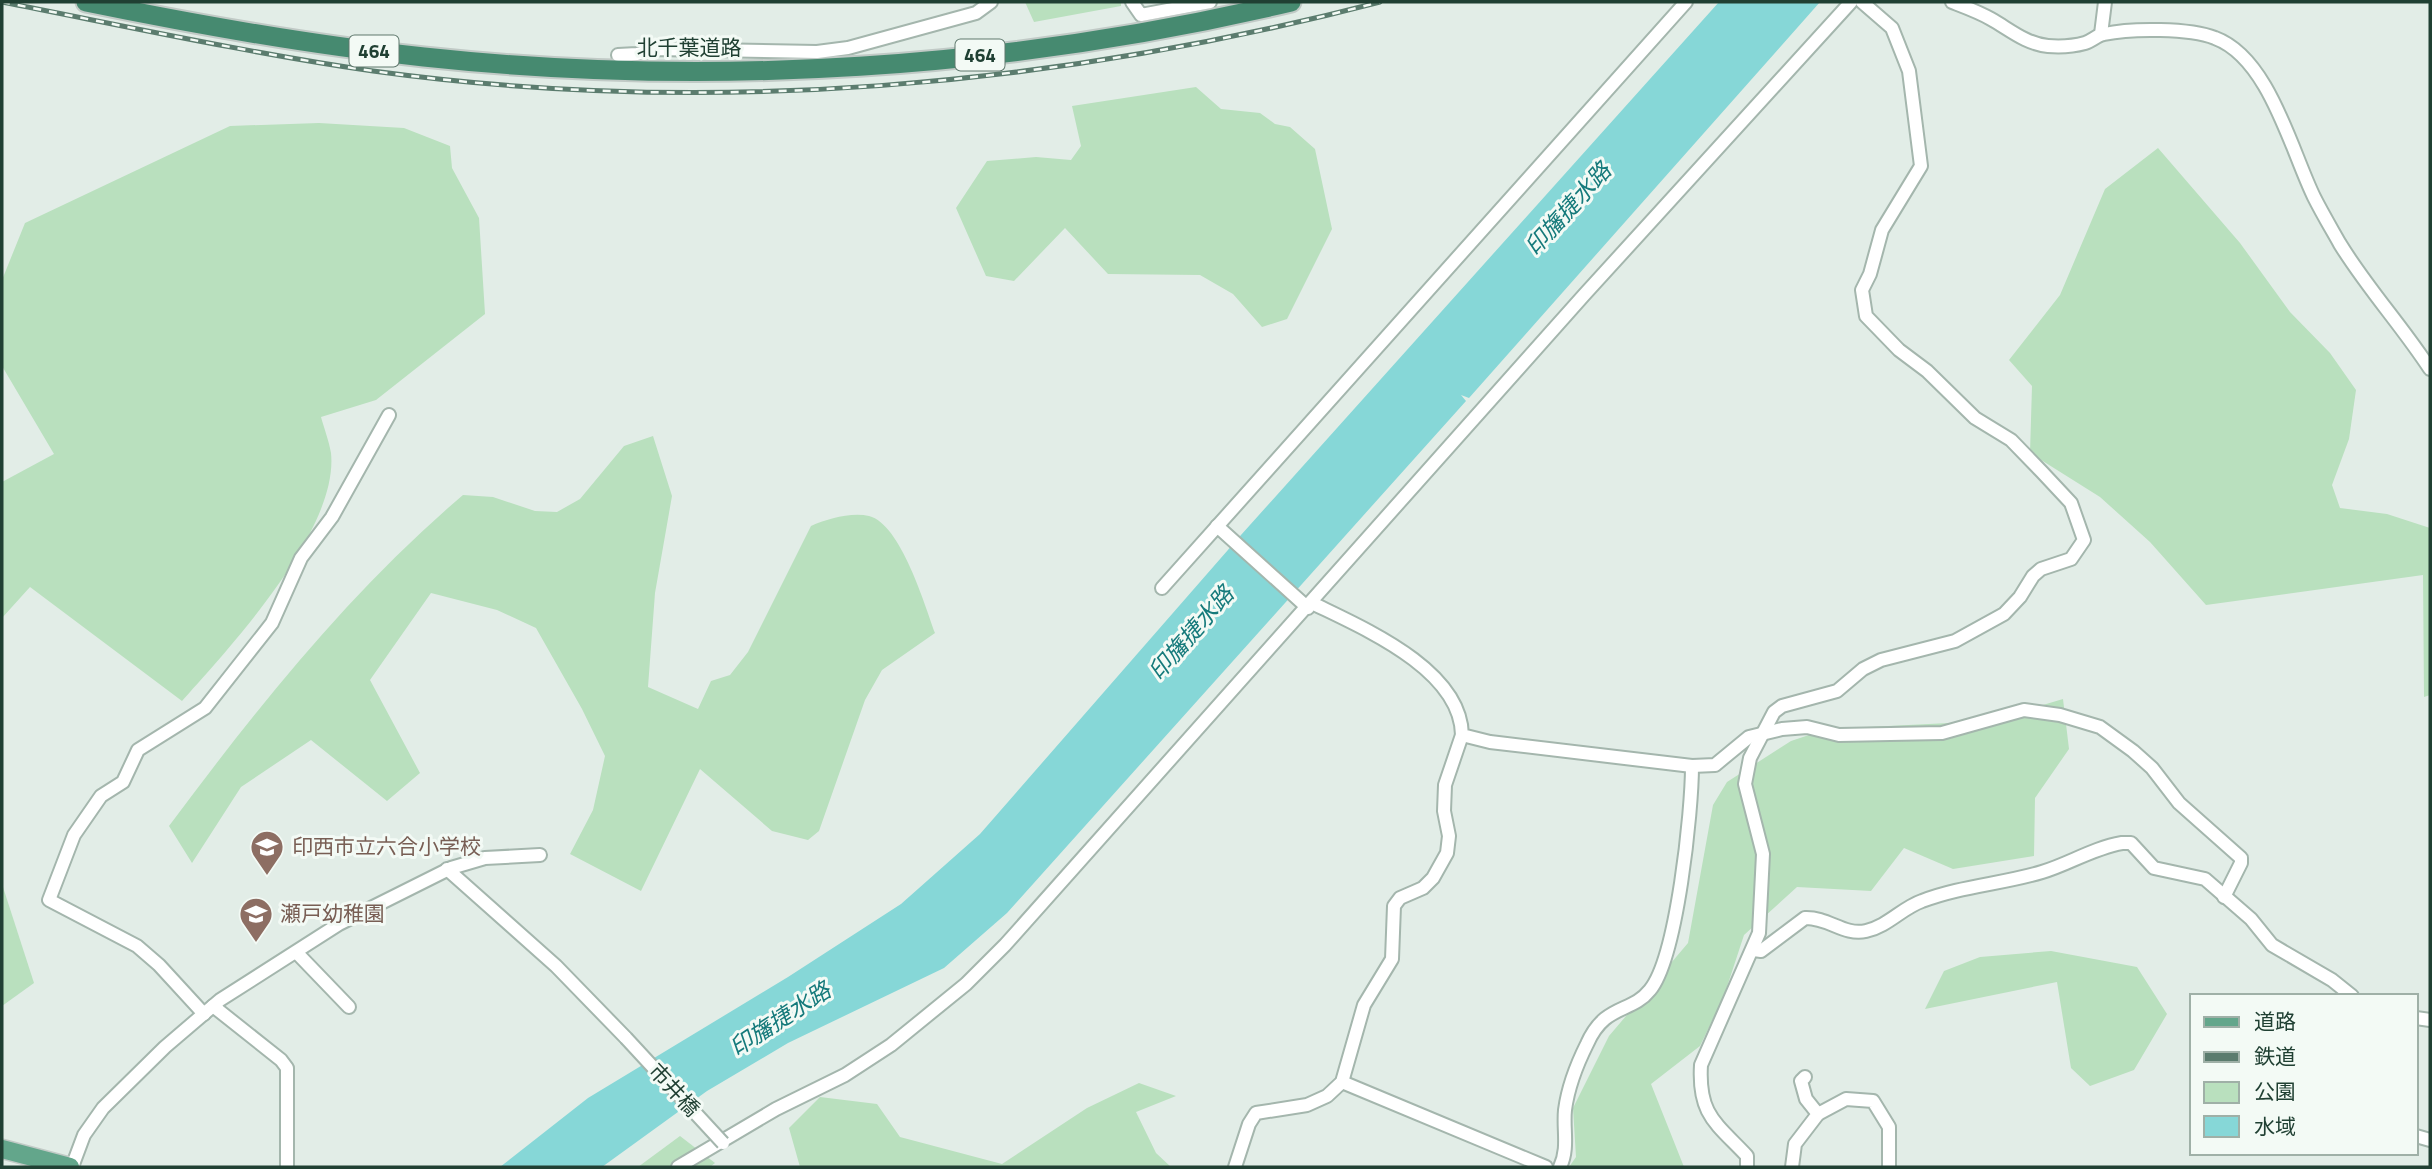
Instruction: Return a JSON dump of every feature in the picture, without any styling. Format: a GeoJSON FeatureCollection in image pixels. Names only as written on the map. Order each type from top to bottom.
{"type":"FeatureCollection","features":[{"type":"Feature","properties":{"kind":"highway","name":"北千葉道路"},"geometry":{"type":"LineString","coordinates":[[86,2],[263,35],[411,55],[583,69],[665,71],[823,69],[958,58],[1157,30],[1291,2]]}},
{"type":"Feature","properties":{"kind":"main road"},"geometry":{"type":"LineString","coordinates":[[2,1149],[71,1167]]}},
{"type":"Feature","properties":{"kind":"street"},"geometry":{"type":"LineString","coordinates":[[618,54],[637,54],[656,49],[757,52],[848,48],[976,13],[991,2]]}},
{"type":"Feature","properties":{"kind":"street"},"geometry":{"type":"LineString","coordinates":[[1132,2],[1141,15],[1210,2]]}},
{"type":"Feature","properties":{"kind":"street"},"geometry":{"type":"LineString","coordinates":[[1162,588],[1686,2]]}},
{"type":"Feature","properties":{"kind":"street"},"geometry":{"type":"LineString","coordinates":[[678,1167],[776,1109],[845,1075],[891,1045],[966,984],[1042,906],[1306,603],[1851,2]]}},
{"type":"Feature","properties":{"kind":"street"},"geometry":{"type":"LineString","coordinates":[[1747,1167],[1747,1156],[1709,1116],[1702,1102],[1700,1085],[1701,1065],[1754,950],[1759,933],[1763,853],[1745,784],[1750,758],[1763,732],[1782,706],[1837,691],[1863,669],[1881,660],[1955,641],[2004,614],[2020,597],[2032,576],[2041,569],[2071,559],[2084,540],[2071,503],[2011,440],[1975,418],[1927,371],[1899,350],[1866,316],[1862,290],[1870,274],[1879,238],[1921,166],[1909,71],[1892,28],[1862,2]]}},
{"type":"Feature","properties":{"kind":"street"},"geometry":{"type":"LineString","coordinates":[[1952,2],[1989,18],[2028,41],[2046,46],[2087,42],[2101,34],[2186,32],[2214,37],[2234,47],[2247,61],[2284,125],[2314,197],[2339,242],[2364,282],[2430,369]]}},
{"type":"Feature","properties":{"kind":"street"},"geometry":{"type":"LineString","coordinates":[[2101,34],[2105,2]]}},
{"type":"Feature","properties":{"kind":"street"},"geometry":{"type":"LineString","coordinates":[[287,1167],[287,1068],[281,1060],[208,1010],[136,946],[49,900],[74,835],[101,796],[123,782],[138,750],[164,737],[205,708],[272,624],[301,558],[332,517],[389,415]]}},
{"type":"Feature","properties":{"kind":"street"},"geometry":{"type":"LineString","coordinates":[[1217,526],[1306,603],[1367,630],[1416,662],[1447,693],[1462,723],[1462,735],[1445,785],[1444,811],[1449,836],[1447,853],[1433,878],[1423,888],[1400,898],[1394,906],[1392,959],[1364,1005],[1342,1082],[1327,1096],[1307,1105],[1256,1113],[1249,1124],[1236,1167]]}},
{"type":"Feature","properties":{"kind":"street"},"geometry":{"type":"LineString","coordinates":[[1462,735],[1490,742],[1692,766],[1715,765],[1749,737],[1763,732],[1807,727],[1839,735],[1942,733],[2024,710],[2078,718],[2100,727],[2133,751],[2152,768],[2179,803],[2241,858],[2224,897]]}},
{"type":"Feature","properties":{"kind":"street"},"geometry":{"type":"LineString","coordinates":[[1560,1167],[1565,1157],[1565,1111],[1587,1042],[1609,1013],[1650,990],[1674,928],[1692,766]]}},
{"type":"Feature","properties":{"kind":"street"},"geometry":{"type":"LineString","coordinates":[[1754,950],[1761,951],[1805,918],[1825,921],[1849,932],[1866,931],[1884,925],[1914,904],[1937,895],[2026,876],[2122,843],[2131,844],[2154,868],[2205,878],[2251,919],[2272,945],[2332,980],[2350,994]]}},
{"type":"Feature","properties":{"kind":"street"},"geometry":{"type":"LineString","coordinates":[[71,1167],[84,1135],[103,1108],[136,1074],[208,1010],[339,924],[447,869],[485,858],[540,855]]}},
{"type":"Feature","properties":{"kind":"street","name":"市井橋"},"geometry":{"type":"LineString","coordinates":[[447,869],[556,966],[723,1143]]}},
{"type":"Feature","properties":{"kind":"street"},"geometry":{"type":"LineString","coordinates":[[297,953],[349,1007]]}},
{"type":"Feature","properties":{"kind":"street"},"geometry":{"type":"LineString","coordinates":[[1805,1077],[1801,1081],[1801,1089],[1818,1114]]}},
{"type":"Feature","properties":{"kind":"street"},"geometry":{"type":"LineString","coordinates":[[1342,1082],[1546,1167]]}},
{"type":"Feature","properties":{"kind":"street"},"geometry":{"type":"LineString","coordinates":[[1792,1167],[1795,1144],[1818,1114],[1846,1099],[1873,1101],[1889,1127],[1889,1167]]}},
{"type":"Feature","properties":{"kind":"green space"},"geometry":{"type":"Polygon","coordinates":[[[1025,2],[1121,2],[1121,6],[1034,22],[1025,2]]]}},
{"type":"Feature","properties":{"kind":"green space"},"geometry":{"type":"Polygon","coordinates":[[[1196,87],[1221,109],[1260,113],[1275,124],[1290,127],[1315,149],[1332,229],[1287,319],[1262,327],[1233,294],[1200,275],[1108,274],[1065,228],[1014,281],[986,276],[956,208],[987,161],[1036,157],[1071,160],[1081,146],[1072,106],[1196,87]]]}},
{"type":"Feature","properties":{"kind":"green space"},"geometry":{"type":"Polygon","coordinates":[[[319,123],[404,128],[450,146],[452,168],[479,218],[485,314],[376,400],[321,417],[331,453],[329,484],[318,517],[278,586],[182,701],[30,587],[2,618],[2,482],[54,454],[2,366],[2,280],[25,223],[230,126],[319,123]]]}},
{"type":"Feature","properties":{"kind":"green space"},"geometry":{"type":"Polygon","coordinates":[[[2158,148],[2240,243],[2290,312],[2330,353],[2356,390],[2349,439],[2332,485],[2340,508],[2387,514],[2430,528],[2430,695],[2424,697],[2423,575],[2206,605],[2150,542],[2100,497],[2030,453],[2032,386],[2009,360],[2060,295],[2105,189],[2158,148]]]}},
{"type":"Feature","properties":{"kind":"green space"},"geometry":{"type":"Polygon","coordinates":[[[653,436],[672,496],[655,593],[648,687],[698,709],[711,681],[730,675],[748,652],[811,526],[824,521],[855,515],[869,516],[881,522],[901,549],[918,586],[935,633],[882,670],[865,700],[819,831],[808,840],[772,831],[700,769],[641,891],[570,854],[593,810],[605,756],[582,709],[536,628],[497,610],[431,593],[370,680],[420,773],[387,801],[311,740],[241,787],[192,863],[169,826],[236,738],[307,652],[422,532],[463,495],[493,497],[535,511],[557,512],[580,499],[624,446],[653,436]]]}},
{"type":"Feature","properties":{"kind":"green space"},"geometry":{"type":"Polygon","coordinates":[[[2063,699],[2069,749],[2035,798],[2034,856],[1953,869],[1904,848],[1871,891],[1797,887],[1744,935],[1724,996],[1700,1046],[1651,1084],[1684,1167],[1569,1167],[1576,1157],[1573,1108],[1609,1036],[1688,943],[1713,805],[1727,782],[1791,741],[1827,729],[1990,721],[2063,699]]]}},
{"type":"Feature","properties":{"kind":"green space"},"geometry":{"type":"Polygon","coordinates":[[[2,884],[34,983],[2,1006],[2,884]]]}},
{"type":"Feature","properties":{"kind":"green space"},"geometry":{"type":"Polygon","coordinates":[[[2051,951],[2137,967],[2167,1014],[2134,1070],[2090,1086],[2071,1068],[2057,982],[1925,1009],[1944,971],[1980,957],[2051,951]]]}},
{"type":"Feature","properties":{"kind":"green space"},"geometry":{"type":"Polygon","coordinates":[[[1139,1083],[1176,1096],[1136,1112],[1156,1153],[1171,1167],[800,1167],[789,1128],[820,1097],[877,1104],[900,1137],[1002,1164],[1087,1108],[1139,1083]]]}},
{"type":"Feature","properties":{"kind":"green space"},"geometry":{"type":"Polygon","coordinates":[[[680,1136],[715,1163],[710,1167],[638,1167],[680,1136]]]}},
{"type":"Feature","properties":{"kind":"water","name":"印旛捷水路"},"geometry":{"type":"Polygon","coordinates":[[[1719,2],[1820,2],[1469,398],[1461,395],[1466,401],[1007,913],[944,968],[788,1043],[707,1091],[602,1167],[500,1167],[588,1098],[788,977],[901,904],[980,834],[1241,535],[1719,2]]]}},
{"type":"Feature","properties":{"kind":"railway"},"geometry":{"type":"LineString","coordinates":[[2,2],[234,48],[373,71],[499,85],[626,92],[753,92],[880,86],[1006,73],[1132,55],[1257,31],[1380,2]]}},
{"type":"Feature","properties":{"kind":"place","name":"印西市立六合小学校"},"geometry":{"type":"Point","coordinates":[267,877]}},
{"type":"Feature","properties":{"kind":"place","name":"瀬戸幼稚園"},"geometry":{"type":"Point","coordinates":[256,944]}}]}
